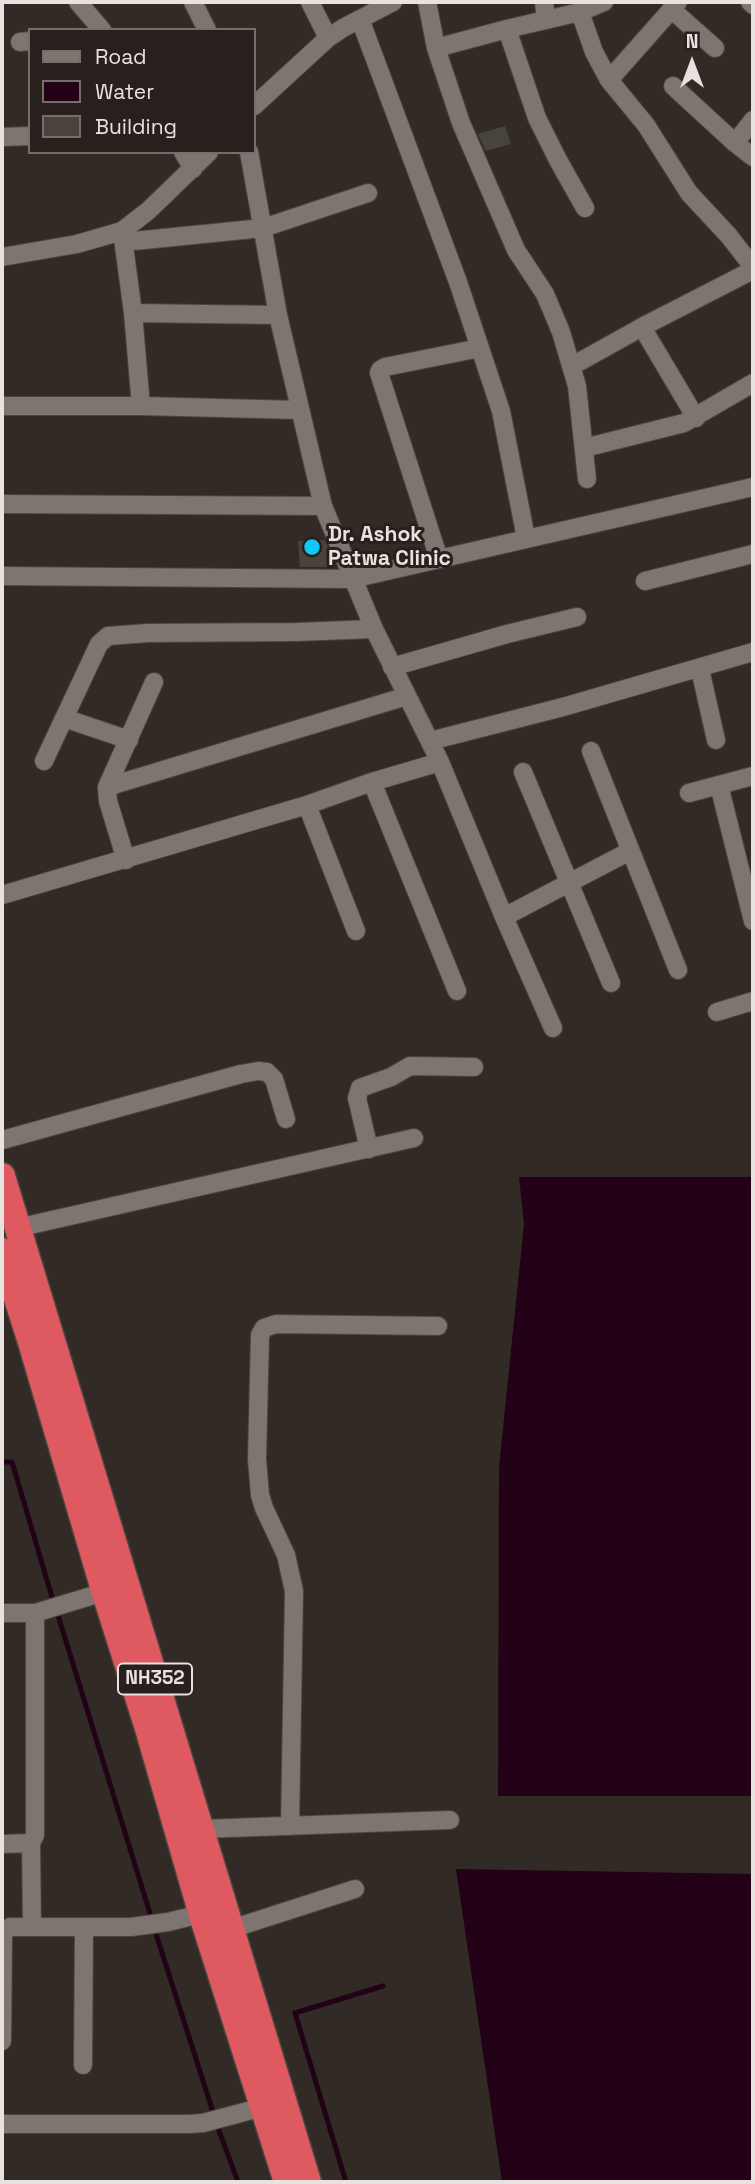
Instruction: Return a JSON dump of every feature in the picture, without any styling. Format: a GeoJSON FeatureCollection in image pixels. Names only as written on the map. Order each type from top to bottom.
{"type":"FeatureCollection","features":[{"type":"Feature","properties":{"kind":"highway","name":"NH352"},"geometry":{"type":"LineString","coordinates":[[2,1176],[11,1219],[116,1589],[147,1725],[219,1917],[308,2182]]}},
{"type":"Feature","properties":{"kind":"highway","name":"NH352"},"geometry":{"type":"LineString","coordinates":[[2,1251],[116,1589],[201,1829],[263,2107],[287,2182]]}},
{"type":"Feature","properties":{"kind":"street"},"geometry":{"type":"LineString","coordinates":[[78,2],[94,28]]}},
{"type":"Feature","properties":{"kind":"street"},"geometry":{"type":"LineString","coordinates":[[192,2],[206,28]]}},
{"type":"Feature","properties":{"kind":"street"},"geometry":{"type":"LineString","coordinates":[[310,2],[328,38]]}},
{"type":"Feature","properties":{"kind":"street"},"geometry":{"type":"LineString","coordinates":[[256,104],[328,38],[393,2]]}},
{"type":"Feature","properties":{"kind":"street"},"geometry":{"type":"LineString","coordinates":[[426,2],[436,48],[461,123],[516,250],[545,294],[572,366],[579,401],[587,479]]}},
{"type":"Feature","properties":{"kind":"street"},"geometry":{"type":"LineString","coordinates":[[436,48],[507,29],[545,11],[580,12],[604,2]]}},
{"type":"Feature","properties":{"kind":"street"},"geometry":{"type":"LineString","coordinates":[[609,80],[675,5],[715,48]]}},
{"type":"Feature","properties":{"kind":"street"},"geometry":{"type":"LineString","coordinates":[[572,366],[753,268],[729,236],[689,192],[646,125],[609,80],[594,52],[580,12]]}},
{"type":"Feature","properties":{"kind":"street"},"geometry":{"type":"LineString","coordinates":[[360,19],[453,270],[501,411],[526,538]]}},
{"type":"Feature","properties":{"kind":"street"},"geometry":{"type":"LineString","coordinates":[[507,29],[537,118],[585,208]]}},
{"type":"Feature","properties":{"kind":"street"},"geometry":{"type":"LineString","coordinates":[[673,86],[753,157]]}},
{"type":"Feature","properties":{"kind":"street"},"geometry":{"type":"LineString","coordinates":[[735,143],[753,120]]}},
{"type":"Feature","properties":{"kind":"street"},"geometry":{"type":"LineString","coordinates":[[2,137],[28,136]]}},
{"type":"Feature","properties":{"kind":"street"},"geometry":{"type":"LineString","coordinates":[[185,154],[193,169]]}},
{"type":"Feature","properties":{"kind":"street"},"geometry":{"type":"LineString","coordinates":[[123,236],[207,154]]}},
{"type":"Feature","properties":{"kind":"street"},"geometry":{"type":"LineString","coordinates":[[249,154],[278,315],[323,506],[374,629],[440,762],[503,917],[553,1028]]}},
{"type":"Feature","properties":{"kind":"street"},"geometry":{"type":"LineString","coordinates":[[2,257],[123,236],[263,228],[368,193]]}},
{"type":"Feature","properties":{"kind":"street"},"geometry":{"type":"LineString","coordinates":[[123,236],[141,406]]}},
{"type":"Feature","properties":{"kind":"street"},"geometry":{"type":"LineString","coordinates":[[133,313],[278,315]]}},
{"type":"Feature","properties":{"kind":"street"},"geometry":{"type":"LineString","coordinates":[[642,327],[696,418]]}},
{"type":"Feature","properties":{"kind":"street"},"geometry":{"type":"LineString","coordinates":[[439,559],[379,373],[385,367],[480,348]]}},
{"type":"Feature","properties":{"kind":"street"},"geometry":{"type":"LineString","coordinates":[[584,448],[669,428],[696,418],[753,383]]}},
{"type":"Feature","properties":{"kind":"street"},"geometry":{"type":"LineString","coordinates":[[2,406],[299,410]]}},
{"type":"Feature","properties":{"kind":"street"},"geometry":{"type":"LineString","coordinates":[[2,576],[352,579],[753,486]]}},
{"type":"Feature","properties":{"kind":"street"},"geometry":{"type":"LineString","coordinates":[[2,504],[323,506]]}},
{"type":"Feature","properties":{"kind":"street"},"geometry":{"type":"LineString","coordinates":[[645,582],[753,554]]}},
{"type":"Feature","properties":{"kind":"street"},"geometry":{"type":"LineString","coordinates":[[392,667],[577,617]]}},
{"type":"Feature","properties":{"kind":"street"},"geometry":{"type":"LineString","coordinates":[[44,761],[99,644],[108,636],[140,633],[374,629]]}},
{"type":"Feature","properties":{"kind":"street"},"geometry":{"type":"LineString","coordinates":[[430,741],[753,652]]}},
{"type":"Feature","properties":{"kind":"street"},"geometry":{"type":"LineString","coordinates":[[700,668],[716,740]]}},
{"type":"Feature","properties":{"kind":"street"},"geometry":{"type":"LineString","coordinates":[[126,860],[108,801],[107,787],[154,682]]}},
{"type":"Feature","properties":{"kind":"street"},"geometry":{"type":"LineString","coordinates":[[107,787],[407,696]]}},
{"type":"Feature","properties":{"kind":"street"},"geometry":{"type":"LineString","coordinates":[[64,718],[129,740]]}},
{"type":"Feature","properties":{"kind":"street"},"geometry":{"type":"LineString","coordinates":[[591,751],[678,970]]}},
{"type":"Feature","properties":{"kind":"street"},"geometry":{"type":"LineString","coordinates":[[2,895],[126,860],[440,762]]}},
{"type":"Feature","properties":{"kind":"street"},"geometry":{"type":"LineString","coordinates":[[523,772],[611,983]]}},
{"type":"Feature","properties":{"kind":"street"},"geometry":{"type":"LineString","coordinates":[[689,793],[753,776]]}},
{"type":"Feature","properties":{"kind":"street"},"geometry":{"type":"LineString","coordinates":[[372,782],[457,991]]}},
{"type":"Feature","properties":{"kind":"street"},"geometry":{"type":"LineString","coordinates":[[719,785],[748,878],[753,922]]}},
{"type":"Feature","properties":{"kind":"street"},"geometry":{"type":"LineString","coordinates":[[307,805],[356,931]]}},
{"type":"Feature","properties":{"kind":"street"},"geometry":{"type":"LineString","coordinates":[[503,917],[630,851]]}},
{"type":"Feature","properties":{"kind":"street"},"geometry":{"type":"LineString","coordinates":[[717,1012],[753,1001]]}},
{"type":"Feature","properties":{"kind":"street"},"geometry":{"type":"LineString","coordinates":[[369,1149],[357,1098],[360,1088],[391,1077],[410,1066],[474,1067]]}},
{"type":"Feature","properties":{"kind":"street"},"geometry":{"type":"LineString","coordinates":[[2,1140],[258,1071],[267,1072],[274,1079],[286,1119]]}},
{"type":"Feature","properties":{"kind":"street"},"geometry":{"type":"LineString","coordinates":[[11,1219],[414,1138]]}},
{"type":"Feature","properties":{"kind":"street"},"geometry":{"type":"LineString","coordinates":[[290,1826],[294,1591],[286,1555],[260,1495],[257,1459],[260,1335],[266,1326],[276,1324],[438,1326]]}},
{"type":"Feature","properties":{"kind":"street"},"geometry":{"type":"LineString","coordinates":[[2,1613],[35,1612],[116,1589]]}},
{"type":"Feature","properties":{"kind":"street"},"geometry":{"type":"LineString","coordinates":[[32,1927],[31,1843],[35,1835],[35,1612]]}},
{"type":"Feature","properties":{"kind":"street"},"geometry":{"type":"LineString","coordinates":[[201,1829],[450,1820]]}},
{"type":"Feature","properties":{"kind":"street"},"geometry":{"type":"LineString","coordinates":[[2,1844],[31,1843]]}},
{"type":"Feature","properties":{"kind":"street"},"geometry":{"type":"LineString","coordinates":[[2,2041],[3,1933],[10,1927],[141,1926],[219,1917],[355,1889]]}},
{"type":"Feature","properties":{"kind":"street"},"geometry":{"type":"LineString","coordinates":[[83,2065],[84,1927]]}},
{"type":"Feature","properties":{"kind":"street"},"geometry":{"type":"LineString","coordinates":[[2,2124],[189,2124],[203,2123],[263,2107]]}},
{"type":"Feature","properties":{"kind":"water"},"geometry":{"type":"Polygon","coordinates":[[[519,1177],[753,1177],[753,1796],[498,1796],[499,1467],[524,1224],[519,1177]]]}},
{"type":"Feature","properties":{"kind":"water"},"geometry":{"type":"Polygon","coordinates":[[[456,1869],[753,1874],[753,2182],[502,2182],[456,1869]]]}},
{"type":"Feature","properties":{"kind":"building"},"geometry":{"type":"Polygon","coordinates":[[[505,126],[511,144],[486,151],[478,134],[505,126]]]}},
{"type":"Feature","properties":{"kind":"building"},"geometry":{"type":"Polygon","coordinates":[[[325,540],[331,555],[331,567],[300,567],[298,541],[325,540]]]}},
{"type":"Feature","properties":{"kind":"waterway"},"geometry":{"type":"LineString","coordinates":[[2,1462],[12,1462],[52,1597]]}},
{"type":"Feature","properties":{"kind":"waterway"},"geometry":{"type":"LineString","coordinates":[[57,1612],[152,1920]]}},
{"type":"Feature","properties":{"kind":"waterway"},"geometry":{"type":"LineString","coordinates":[[156,1934],[214,2115]]}},
{"type":"Feature","properties":{"kind":"waterway"},"geometry":{"type":"LineString","coordinates":[[346,2182],[295,2013],[383,1986]]}},
{"type":"Feature","properties":{"kind":"waterway"},"geometry":{"type":"LineString","coordinates":[[218,2128],[238,2182]]}},
{"type":"Feature","properties":{"kind":"place","name":"Dr. Ashok Patwa Clinic"},"geometry":{"type":"Point","coordinates":[312,547]}}]}
